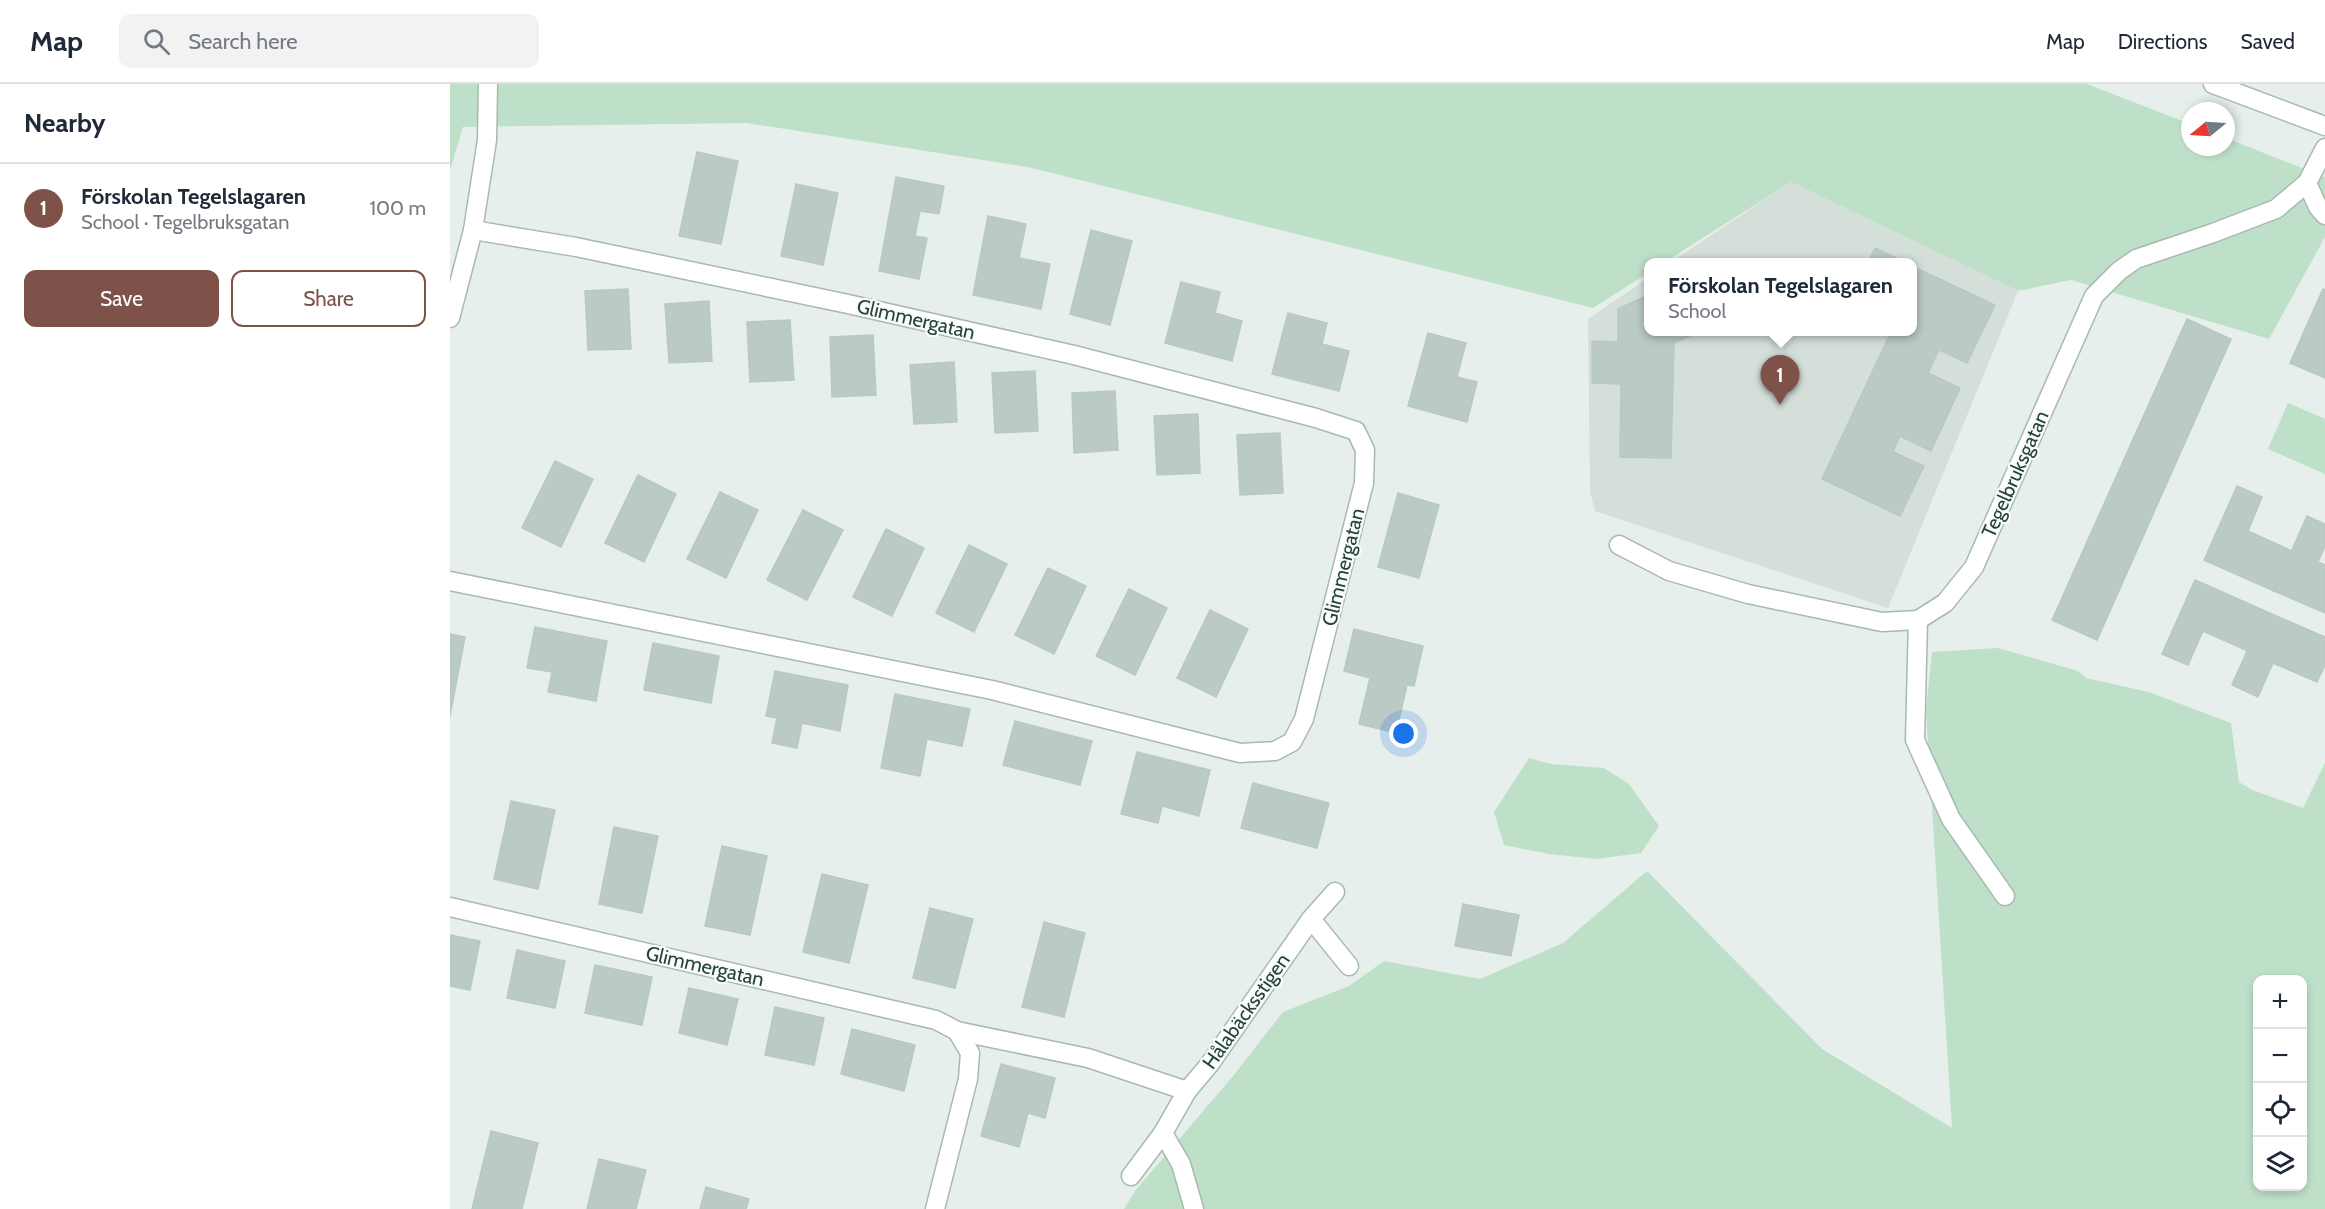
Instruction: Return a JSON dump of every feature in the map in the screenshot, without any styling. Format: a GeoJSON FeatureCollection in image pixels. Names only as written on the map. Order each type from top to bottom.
{"type":"FeatureCollection","features":[{"type":"Feature","properties":{"kind":"street"},"geometry":{"type":"LineString","coordinates":[[450,318],[473,231],[488,140],[488,84]]}},
{"type":"Feature","properties":{"kind":"street"},"geometry":{"type":"LineString","coordinates":[[2213,84],[2325,126]]}},
{"type":"Feature","properties":{"kind":"street","name":"Tegelbruksgatan"},"geometry":{"type":"LineString","coordinates":[[1918,620],[1945,603],[1974,567],[2094,296],[2119,271],[2136,259],[2276,209],[2307,183],[2325,148]]}},
{"type":"Feature","properties":{"kind":"street"},"geometry":{"type":"LineString","coordinates":[[2307,183],[2318,207],[2325,215]]}},
{"type":"Feature","properties":{"kind":"street","name":"Glimmergatan"},"geometry":{"type":"LineString","coordinates":[[450,580],[992,690],[1240,753],[1275,751],[1292,742],[1304,719],[1364,483],[1365,450],[1356,431],[1316,418],[1074,355],[848,304],[576,247],[473,231]]}},
{"type":"Feature","properties":{"kind":"street"},"geometry":{"type":"LineString","coordinates":[[1618,545],[1670,571],[1748,594],[1882,622],[1918,620],[1915,740],[1951,819],[2005,896]]}},
{"type":"Feature","properties":{"kind":"street","name":"Hålabäcksstigen"},"geometry":{"type":"LineString","coordinates":[[1131,1176],[1163,1133],[1187,1091],[1209,1065],[1311,919],[1335,892]]}},
{"type":"Feature","properties":{"kind":"street","name":"Glimmergatan"},"geometry":{"type":"LineString","coordinates":[[450,907],[936,1020],[957,1031],[1088,1059],[1187,1091]]}},
{"type":"Feature","properties":{"kind":"street"},"geometry":{"type":"LineString","coordinates":[[1311,919],[1348,966]]}},
{"type":"Feature","properties":{"kind":"street"},"geometry":{"type":"LineString","coordinates":[[935,1209],[968,1079],[970,1053],[957,1031]]}},
{"type":"Feature","properties":{"kind":"street"},"geometry":{"type":"LineString","coordinates":[[1163,1133],[1181,1164],[1194,1209]]}},
{"type":"Feature","properties":{"kind":"shaded area"},"geometry":{"type":"Polygon","coordinates":[[[1791,182],[2018,291],[1888,608],[1595,511],[1590,492],[1588,319],[1644,281],[1644,336],[1917,336],[1917,258],[1677,258],[1791,182]]]}},
{"type":"Feature","properties":{"kind":"green space"},"geometry":{"type":"Polygon","coordinates":[[[450,84],[2087,84],[2181,121],[2181,156],[2235,156],[2235,142],[2325,177],[2325,237],[2269,339],[2071,280],[2018,291],[1791,182],[1671,258],[1644,258],[1644,276],[1593,308],[1028,167],[747,123],[463,127],[450,171],[450,84]]]}},
{"type":"Feature","properties":{"kind":"green space"},"geometry":{"type":"Polygon","coordinates":[[[2288,403],[2325,419],[2325,474],[2268,449],[2288,403]]]}},
{"type":"Feature","properties":{"kind":"green space"},"geometry":{"type":"Polygon","coordinates":[[[1998,648],[2078,671],[2086,678],[2149,692],[2231,723],[2239,782],[2252,790],[2303,808],[2325,763],[2325,1209],[1124,1209],[1135,1191],[1233,1076],[1283,1012],[1349,986],[1384,961],[1480,979],[1563,943],[1647,871],[1822,1049],[1952,1128],[1926,711],[1932,652],[1998,648]]]}},
{"type":"Feature","properties":{"kind":"green space"},"geometry":{"type":"Polygon","coordinates":[[[1529,758],[1551,764],[1604,768],[1629,784],[1659,826],[1641,853],[1596,859],[1549,854],[1504,845],[1494,812],[1529,758]]]}},
{"type":"Feature","properties":{"kind":"building"},"geometry":{"type":"Polygon","coordinates":[[[697,152],[738,161],[721,244],[679,236],[697,152]]]}},
{"type":"Feature","properties":{"kind":"building"},"geometry":{"type":"Polygon","coordinates":[[[896,177],[944,186],[939,214],[920,211],[915,236],[927,238],[919,279],[879,271],[896,177]]]}},
{"type":"Feature","properties":{"kind":"building"},"geometry":{"type":"Polygon","coordinates":[[[796,184],[838,193],[823,265],[781,256],[796,184]]]}},
{"type":"Feature","properties":{"kind":"building"},"geometry":{"type":"Polygon","coordinates":[[[988,216],[1026,224],[1019,258],[1050,264],[1041,309],[973,295],[988,216]]]}},
{"type":"Feature","properties":{"kind":"building"},"geometry":{"type":"Polygon","coordinates":[[[1091,230],[1132,241],[1110,325],[1070,314],[1091,230]]]}},
{"type":"Feature","properties":{"kind":"building"},"geometry":{"type":"Polygon","coordinates":[[[1875,248],[1896,258],[1870,258],[1875,248]]]}},
{"type":"Feature","properties":{"kind":"building"},"geometry":{"type":"Polygon","coordinates":[[[1917,268],[1995,305],[1967,363],[1910,336],[1917,336],[1917,268]]]}},
{"type":"Feature","properties":{"kind":"building"},"geometry":{"type":"Polygon","coordinates":[[[1181,282],[1220,292],[1215,313],[1242,321],[1232,361],[1165,343],[1181,282]]]}},
{"type":"Feature","properties":{"kind":"building"},"geometry":{"type":"Polygon","coordinates":[[[628,289],[631,349],[588,350],[585,291],[628,289]]]}},
{"type":"Feature","properties":{"kind":"building"},"geometry":{"type":"Polygon","coordinates":[[[2323,289],[2325,290],[2325,378],[2290,363],[2323,289]]]}},
{"type":"Feature","properties":{"kind":"building"},"geometry":{"type":"Polygon","coordinates":[[[1644,297],[1644,336],[1690,336],[1674,343],[1671,458],[1620,457],[1621,384],[1592,383],[1592,341],[1618,342],[1618,309],[1644,297]]]}},
{"type":"Feature","properties":{"kind":"building"},"geometry":{"type":"Polygon","coordinates":[[[709,301],[712,361],[669,363],[665,304],[709,301]]]}},
{"type":"Feature","properties":{"kind":"building"},"geometry":{"type":"Polygon","coordinates":[[[1288,313],[1327,323],[1322,344],[1349,351],[1339,391],[1272,374],[1288,313]]]}},
{"type":"Feature","properties":{"kind":"building"},"geometry":{"type":"Polygon","coordinates":[[[2187,319],[2231,339],[2097,640],[2052,620],[2187,319]]]}},
{"type":"Feature","properties":{"kind":"building"},"geometry":{"type":"Polygon","coordinates":[[[790,320],[794,380],[750,382],[747,322],[790,320]]]}},
{"type":"Feature","properties":{"kind":"building"},"geometry":{"type":"Polygon","coordinates":[[[1428,333],[1466,343],[1457,377],[1477,382],[1467,422],[1408,406],[1428,333]]]}},
{"type":"Feature","properties":{"kind":"building"},"geometry":{"type":"Polygon","coordinates":[[[873,335],[876,395],[832,397],[830,337],[873,335]]]}},
{"type":"Feature","properties":{"kind":"building"},"geometry":{"type":"Polygon","coordinates":[[[1889,336],[1910,336],[1939,349],[1928,373],[1960,388],[1931,451],[1900,436],[1893,452],[1924,466],[1900,516],[1822,479],[1889,336]]]}},
{"type":"Feature","properties":{"kind":"building"},"geometry":{"type":"Polygon","coordinates":[[[954,362],[957,422],[914,424],[910,365],[954,362]]]}},
{"type":"Feature","properties":{"kind":"building"},"geometry":{"type":"Polygon","coordinates":[[[1035,371],[1038,431],[995,433],[992,373],[1035,371]]]}},
{"type":"Feature","properties":{"kind":"building"},"geometry":{"type":"Polygon","coordinates":[[[1115,391],[1118,450],[1074,453],[1072,393],[1115,391]]]}},
{"type":"Feature","properties":{"kind":"building"},"geometry":{"type":"Polygon","coordinates":[[[1198,414],[1200,473],[1157,475],[1154,416],[1198,414]]]}},
{"type":"Feature","properties":{"kind":"building"},"geometry":{"type":"Polygon","coordinates":[[[1280,433],[1283,493],[1240,495],[1237,435],[1280,433]]]}},
{"type":"Feature","properties":{"kind":"building"},"geometry":{"type":"Polygon","coordinates":[[[555,461],[593,479],[561,547],[522,528],[555,461]]]}},
{"type":"Feature","properties":{"kind":"building"},"geometry":{"type":"Polygon","coordinates":[[[638,475],[676,494],[644,562],[605,543],[638,475]]]}},
{"type":"Feature","properties":{"kind":"building"},"geometry":{"type":"Polygon","coordinates":[[[2237,486],[2262,497],[2248,531],[2292,551],[2274,591],[2204,560],[2237,486]]]}},
{"type":"Feature","properties":{"kind":"building"},"geometry":{"type":"Polygon","coordinates":[[[720,492],[758,510],[726,578],[687,559],[720,492]]]}},
{"type":"Feature","properties":{"kind":"building"},"geometry":{"type":"Polygon","coordinates":[[[1398,493],[1439,505],[1419,578],[1378,567],[1398,493]]]}},
{"type":"Feature","properties":{"kind":"building"},"geometry":{"type":"Polygon","coordinates":[[[803,510],[843,530],[807,600],[767,580],[803,510]]]}},
{"type":"Feature","properties":{"kind":"building"},"geometry":{"type":"Polygon","coordinates":[[[2307,516],[2325,524],[2325,546],[2318,562],[2325,565],[2325,613],[2274,591],[2307,516]]]}},
{"type":"Feature","properties":{"kind":"building"},"geometry":{"type":"Polygon","coordinates":[[[886,529],[924,548],[892,616],[853,597],[886,529]]]}},
{"type":"Feature","properties":{"kind":"building"},"geometry":{"type":"Polygon","coordinates":[[[969,545],[1007,564],[974,632],[936,613],[969,545]]]}},
{"type":"Feature","properties":{"kind":"building"},"geometry":{"type":"Polygon","coordinates":[[[1048,568],[1086,586],[1054,654],[1015,635],[1048,568]]]}},
{"type":"Feature","properties":{"kind":"building"},"geometry":{"type":"Polygon","coordinates":[[[2195,580],[2265,611],[2248,651],[2203,631],[2188,665],[2162,654],[2195,580]]]}},
{"type":"Feature","properties":{"kind":"building"},"geometry":{"type":"Polygon","coordinates":[[[1129,589],[1167,608],[1135,675],[1096,656],[1129,589]]]}},
{"type":"Feature","properties":{"kind":"building"},"geometry":{"type":"Polygon","coordinates":[[[1210,610],[1248,629],[1216,697],[1177,678],[1210,610]]]}},
{"type":"Feature","properties":{"kind":"building"},"geometry":{"type":"Polygon","coordinates":[[[2265,611],[2325,637],[2325,665],[2317,682],[2273,663],[2258,697],[2232,685],[2265,611]]]}},
{"type":"Feature","properties":{"kind":"building"},"geometry":{"type":"Polygon","coordinates":[[[535,627],[607,641],[596,701],[548,692],[552,672],[527,668],[535,627]]]}},
{"type":"Feature","properties":{"kind":"building"},"geometry":{"type":"Polygon","coordinates":[[[1354,629],[1423,646],[1414,686],[1407,685],[1396,733],[1359,724],[1370,678],[1344,671],[1354,629]]]}},
{"type":"Feature","properties":{"kind":"building"},"geometry":{"type":"Polygon","coordinates":[[[450,634],[465,637],[450,716],[450,634]]]}},
{"type":"Feature","properties":{"kind":"building"},"geometry":{"type":"Polygon","coordinates":[[[653,643],[719,656],[711,703],[644,690],[653,643]]]}},
{"type":"Feature","properties":{"kind":"building"},"geometry":{"type":"Polygon","coordinates":[[[775,671],[848,685],[840,731],[802,723],[797,748],[772,743],[777,718],[766,716],[775,671]]]}},
{"type":"Feature","properties":{"kind":"building"},"geometry":{"type":"Polygon","coordinates":[[[895,694],[970,709],[962,746],[927,739],[920,776],[881,768],[895,694]]]}},
{"type":"Feature","properties":{"kind":"building"},"geometry":{"type":"Polygon","coordinates":[[[1015,721],[1092,741],[1080,785],[1003,765],[1015,721]]]}},
{"type":"Feature","properties":{"kind":"building"},"geometry":{"type":"Polygon","coordinates":[[[1137,752],[1210,770],[1199,816],[1162,806],[1158,823],[1121,814],[1137,752]]]}},
{"type":"Feature","properties":{"kind":"building"},"geometry":{"type":"Polygon","coordinates":[[[1253,783],[1329,803],[1317,848],[1241,828],[1253,783]]]}},
{"type":"Feature","properties":{"kind":"building"},"geometry":{"type":"Polygon","coordinates":[[[511,801],[555,810],[538,889],[494,879],[511,801]]]}},
{"type":"Feature","properties":{"kind":"building"},"geometry":{"type":"Polygon","coordinates":[[[614,827],[658,836],[642,913],[599,904],[614,827]]]}},
{"type":"Feature","properties":{"kind":"building"},"geometry":{"type":"Polygon","coordinates":[[[722,846],[767,856],[750,935],[705,926],[722,846]]]}},
{"type":"Feature","properties":{"kind":"building"},"geometry":{"type":"Polygon","coordinates":[[[822,874],[868,885],[849,963],[803,952],[822,874]]]}},
{"type":"Feature","properties":{"kind":"building"},"geometry":{"type":"Polygon","coordinates":[[[1463,904],[1519,915],[1511,956],[1455,946],[1463,904]]]}},
{"type":"Feature","properties":{"kind":"building"},"geometry":{"type":"Polygon","coordinates":[[[930,908],[973,919],[955,988],[913,978],[930,908]]]}},
{"type":"Feature","properties":{"kind":"building"},"geometry":{"type":"Polygon","coordinates":[[[1044,922],[1085,933],[1064,1017],[1022,1007],[1044,922]]]}},
{"type":"Feature","properties":{"kind":"building"},"geometry":{"type":"Polygon","coordinates":[[[450,935],[480,941],[470,990],[450,986],[450,935]]]}},
{"type":"Feature","properties":{"kind":"building"},"geometry":{"type":"Polygon","coordinates":[[[517,950],[565,961],[555,1008],[507,998],[517,950]]]}},
{"type":"Feature","properties":{"kind":"building"},"geometry":{"type":"Polygon","coordinates":[[[595,965],[652,977],[642,1025],[585,1013],[595,965]]]}},
{"type":"Feature","properties":{"kind":"building"},"geometry":{"type":"Polygon","coordinates":[[[689,988],[738,999],[727,1045],[679,1033],[689,988]]]}},
{"type":"Feature","properties":{"kind":"building"},"geometry":{"type":"Polygon","coordinates":[[[775,1007],[824,1018],[814,1065],[765,1055],[775,1007]]]}},
{"type":"Feature","properties":{"kind":"building"},"geometry":{"type":"Polygon","coordinates":[[[852,1029],[915,1045],[904,1091],[841,1074],[852,1029]]]}},
{"type":"Feature","properties":{"kind":"building"},"geometry":{"type":"Polygon","coordinates":[[[1001,1064],[1055,1078],[1045,1118],[1028,1113],[1019,1147],[981,1136],[1001,1064]]]}},
{"type":"Feature","properties":{"kind":"building"},"geometry":{"type":"Polygon","coordinates":[[[491,1131],[538,1143],[522,1209],[472,1209],[491,1131]]]}},
{"type":"Feature","properties":{"kind":"building"},"geometry":{"type":"Polygon","coordinates":[[[599,1159],[646,1170],[636,1209],[587,1209],[599,1159]]]}},
{"type":"Feature","properties":{"kind":"building"},"geometry":{"type":"Polygon","coordinates":[[[706,1187],[749,1199],[746,1209],[700,1209],[706,1187]]]}},
{"type":"Feature","properties":{"kind":"place","name":"Förskolan Tegelslagaren"},"geometry":{"type":"Point","coordinates":[1780,405]}}]}
